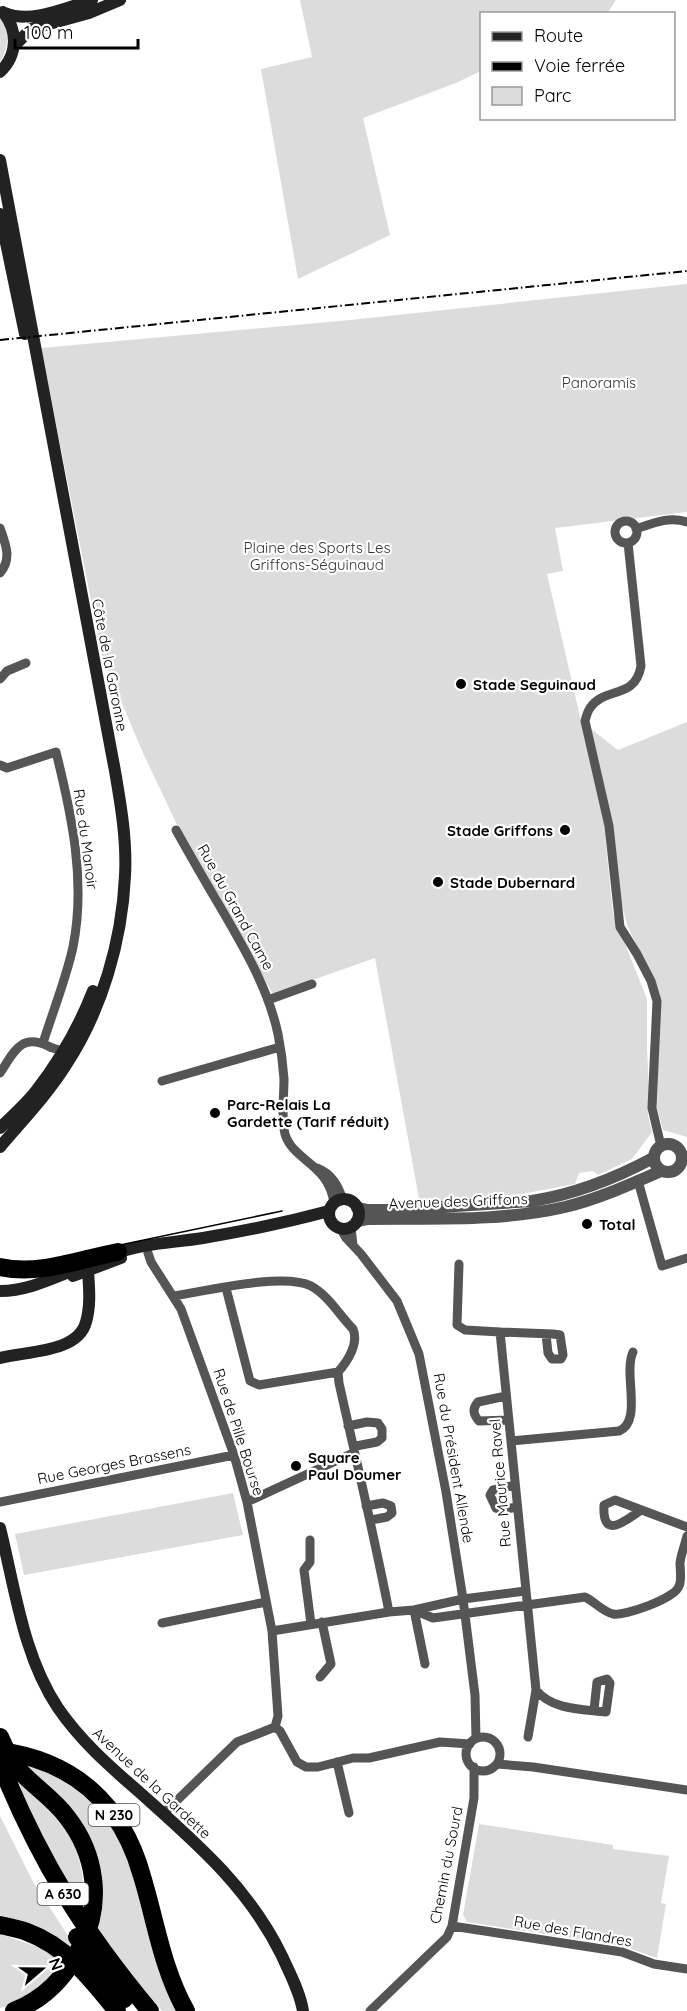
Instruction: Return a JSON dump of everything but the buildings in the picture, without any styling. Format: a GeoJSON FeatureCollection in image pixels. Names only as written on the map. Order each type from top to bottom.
{"type":"FeatureCollection","features":[{"type":"Feature","properties":{"kind":"highway"},"geometry":{"type":"LineString","coordinates":[[0,1267],[27,1270],[118,1252]]}},
{"type":"Feature","properties":{"kind":"highway","name":"N 230"},"geometry":{"type":"LineString","coordinates":[[0,1737],[17,1768],[67,1816],[91,1864],[95,1889],[94,1906],[85,1938],[69,1969],[42,1996],[14,2011]]}},
{"type":"Feature","properties":{"kind":"highway","name":"N 230"},"geometry":{"type":"LineString","coordinates":[[0,1751],[22,1754],[68,1772],[89,1787],[120,1822],[129,1838],[142,1874],[164,1962],[186,2011]]}},
{"type":"Feature","properties":{"kind":"highway","name":"A 630"},"geometry":{"type":"LineString","coordinates":[[0,1763],[20,1812],[63,1893],[100,1949],[150,2011]]}},
{"type":"Feature","properties":{"kind":"highway","name":"A 630"},"geometry":{"type":"LineString","coordinates":[[0,1796],[51,1898],[91,1958],[134,2011]]}},
{"type":"Feature","properties":{"kind":"highway"},"geometry":{"type":"LineString","coordinates":[[0,1925],[27,1931],[65,1953],[82,1969],[117,2011]]}},
{"type":"Feature","properties":{"kind":"main road"},"geometry":{"type":"LineString","coordinates":[[2,11],[20,18],[92,0]]}},
{"type":"Feature","properties":{"kind":"main road"},"geometry":{"type":"LineString","coordinates":[[14,46],[31,29],[89,13],[120,0]]}},
{"type":"Feature","properties":{"kind":"main road"},"geometry":{"type":"LineString","coordinates":[[0,72],[10,59],[14,46],[11,23],[2,11]]}},
{"type":"Feature","properties":{"kind":"main road","name":"Côte de la Garonne"},"geometry":{"type":"LineString","coordinates":[[0,160],[113,760],[124,837],[125,874],[122,912],[115,949],[92,1018],[60,1066],[42,1100],[0,1147]]}},
{"type":"Feature","properties":{"kind":"main road","name":"Côte de la Garonne"},"geometry":{"type":"LineString","coordinates":[[0,214],[25,334],[107,772],[116,838],[116,893],[107,947],[96,983],[84,1014],[64,1052],[60,1066],[0,1128]]}},
{"type":"Feature","properties":{"kind":"main road"},"geometry":{"type":"LineString","coordinates":[[351,1201],[357,1208],[345,1225],[335,1204],[351,1201]]}},
{"type":"Feature","properties":{"kind":"main road","name":"Avenue des Griffons"},"geometry":{"type":"LineString","coordinates":[[301,1219],[335,1204]]}},
{"type":"Feature","properties":{"kind":"main road","name":"Avenue des Griffons"},"geometry":{"type":"LineString","coordinates":[[204,1238],[301,1219],[345,1225]]}},
{"type":"Feature","properties":{"kind":"main road"},"geometry":{"type":"LineString","coordinates":[[0,1291],[31,1287],[118,1252],[204,1238]]}},
{"type":"Feature","properties":{"kind":"main road"},"geometry":{"type":"LineString","coordinates":[[0,1298],[13,1298],[120,1259],[204,1238]]}},
{"type":"Feature","properties":{"kind":"main road"},"geometry":{"type":"LineString","coordinates":[[0,1358],[61,1346],[78,1337],[86,1325],[89,1309],[88,1270]]}},
{"type":"Feature","properties":{"kind":"main road"},"geometry":{"type":"LineString","coordinates":[[69,1278],[83,1291],[89,1309]]}},
{"type":"Feature","properties":{"kind":"main road","name":"Avenue de la Gardette"},"geometry":{"type":"LineString","coordinates":[[0,1528],[28,1643],[41,1677],[58,1707],[94,1753],[164,1814],[232,1879],[249,1900],[273,1938],[295,1985],[303,2011]]}},
{"type":"Feature","properties":{"kind":"street"},"geometry":{"type":"LineString","coordinates":[[636,529],[663,520],[674,519],[687,522]]}},
{"type":"Feature","properties":{"kind":"street"},"geometry":{"type":"LineString","coordinates":[[622,522],[629,522],[636,529],[636,536],[628,543],[618,540],[615,534],[616,527],[622,522]]}},
{"type":"Feature","properties":{"kind":"street"},"geometry":{"type":"LineString","coordinates":[[0,528],[7,546],[8,558],[0,573]]}},
{"type":"Feature","properties":{"kind":"street"},"geometry":{"type":"LineString","coordinates":[[628,543],[640,666],[639,678],[630,687],[599,699],[591,707],[585,721],[609,826],[620,927],[642,963],[657,1001],[652,1108],[661,1146]]}},
{"type":"Feature","properties":{"kind":"street"},"geometry":{"type":"LineString","coordinates":[[0,679],[7,672],[26,663]]}},
{"type":"Feature","properties":{"kind":"street","name":"Rue du Manoir"},"geometry":{"type":"LineString","coordinates":[[0,765],[7,768],[56,752],[73,835],[79,889],[73,948],[46,1045]]}},
{"type":"Feature","properties":{"kind":"street","name":"Rue du Grand Came"},"geometry":{"type":"LineString","coordinates":[[176,830],[240,940],[268,1000],[280,1047],[284,1077],[285,1133],[290,1145],[317,1168],[331,1176],[339,1188],[335,1204]]}},
{"type":"Feature","properties":{"kind":"street"},"geometry":{"type":"LineString","coordinates":[[268,1000],[312,984]]}},
{"type":"Feature","properties":{"kind":"street"},"geometry":{"type":"LineString","coordinates":[[0,1073],[21,1044],[30,1041],[64,1052]]}},
{"type":"Feature","properties":{"kind":"street"},"geometry":{"type":"LineString","coordinates":[[46,1045],[60,1066]]}},
{"type":"Feature","properties":{"kind":"street"},"geometry":{"type":"LineString","coordinates":[[162,1081],[280,1047]]}},
{"type":"Feature","properties":{"kind":"street"},"geometry":{"type":"LineString","coordinates":[[670,1144],[683,1148],[684,1162],[673,1172],[661,1171],[655,1165],[653,1158],[661,1146],[670,1144]]}},
{"type":"Feature","properties":{"kind":"street","name":"Avenue des Griffons"},"geometry":{"type":"LineString","coordinates":[[357,1208],[394,1210],[532,1202],[598,1184],[653,1158]]}},
{"type":"Feature","properties":{"kind":"street","name":"Avenue des Griffons"},"geometry":{"type":"LineString","coordinates":[[345,1225],[367,1219],[470,1218],[542,1212],[591,1199],[661,1171]]}},
{"type":"Feature","properties":{"kind":"street"},"geometry":{"type":"LineString","coordinates":[[638,1181],[662,1266],[687,1258]]}},
{"type":"Feature","properties":{"kind":"street","name":"Rue du Président Allende"},"geometry":{"type":"LineString","coordinates":[[345,1225],[345,1238],[353,1245],[396,1301],[419,1354],[446,1492],[475,1695],[487,1737]]}},
{"type":"Feature","properties":{"kind":"street","name":"Rue de Pille Bourse"},"geometry":{"type":"LineString","coordinates":[[148,1253],[151,1262],[181,1309],[234,1455],[247,1502],[272,1631],[278,1716],[275,1727]]}},
{"type":"Feature","properties":{"kind":"street"},"geometry":{"type":"LineString","coordinates":[[459,1264],[457,1325],[465,1330],[546,1334]]}},
{"type":"Feature","properties":{"kind":"street"},"geometry":{"type":"LineString","coordinates":[[174,1296],[226,1288],[281,1281],[295,1281],[310,1286],[321,1293],[353,1329],[356,1336],[345,1365],[338,1372],[259,1385],[250,1381],[226,1288]]}},
{"type":"Feature","properties":{"kind":"street","name":"Rue Maurice Ravel"},"geometry":{"type":"LineString","coordinates":[[500,1332],[536,1690],[528,1737]]}},
{"type":"Feature","properties":{"kind":"street"},"geometry":{"type":"LineString","coordinates":[[511,1441],[625,1429],[631,1418],[629,1361],[633,1352]]}},
{"type":"Feature","properties":{"kind":"street"},"geometry":{"type":"LineString","coordinates":[[338,1372],[353,1453],[371,1520],[389,1612]]}},
{"type":"Feature","properties":{"kind":"street"},"geometry":{"type":"LineString","coordinates":[[506,1396],[478,1401],[474,1407],[474,1415],[479,1421],[509,1420]]}},
{"type":"Feature","properties":{"kind":"street"},"geometry":{"type":"LineString","coordinates":[[247,1502],[353,1453],[356,1446],[377,1442],[382,1438],[382,1429],[378,1423],[367,1422],[348,1426]]}},
{"type":"Feature","properties":{"kind":"street","name":"Rue Georges Brassens"},"geometry":{"type":"LineString","coordinates":[[0,1502],[234,1455]]}},
{"type":"Feature","properties":{"kind":"street"},"geometry":{"type":"LineString","coordinates":[[515,1485],[493,1490],[490,1495],[496,1508],[501,1510],[517,1508]]}},
{"type":"Feature","properties":{"kind":"street"},"geometry":{"type":"LineString","coordinates":[[366,1506],[383,1503],[391,1506],[392,1513],[387,1517],[371,1520]]}},
{"type":"Feature","properties":{"kind":"street"},"geometry":{"type":"LineString","coordinates":[[641,1510],[687,1527]]}},
{"type":"Feature","properties":{"kind":"street"},"geometry":{"type":"LineString","coordinates":[[414,1610],[433,1618],[585,1597],[605,1611],[616,1615],[673,1596],[680,1586],[680,1562],[687,1536]]}},
{"type":"Feature","properties":{"kind":"street"},"geometry":{"type":"LineString","coordinates":[[310,1540],[310,1562],[304,1570],[311,1624]]}},
{"type":"Feature","properties":{"kind":"street"},"geometry":{"type":"LineString","coordinates":[[272,1631],[414,1610],[463,1599],[525,1590]]}},
{"type":"Feature","properties":{"kind":"street"},"geometry":{"type":"LineString","coordinates":[[162,1623],[266,1602]]}},
{"type":"Feature","properties":{"kind":"street"},"geometry":{"type":"LineString","coordinates":[[414,1610],[425,1664]]}},
{"type":"Feature","properties":{"kind":"street"},"geometry":{"type":"LineString","coordinates":[[200,1615],[202,1627]]}},
{"type":"Feature","properties":{"kind":"street"},"geometry":{"type":"LineString","coordinates":[[320,1677],[331,1664],[322,1622]]}},
{"type":"Feature","properties":{"kind":"street"},"geometry":{"type":"LineString","coordinates":[[536,1690],[543,1699],[550,1703],[594,1710]]}},
{"type":"Feature","properties":{"kind":"street","name":"Rue du Président Allende"},"geometry":{"type":"LineString","coordinates":[[471,1745],[475,1695]]}},
{"type":"Feature","properties":{"kind":"street"},"geometry":{"type":"LineString","coordinates":[[164,1814],[237,1742],[275,1727],[280,1731],[297,1761],[306,1767],[318,1767],[353,1758],[369,1758],[440,1742],[471,1745],[487,1737],[496,1742],[500,1753],[496,1764]]}},
{"type":"Feature","properties":{"kind":"street"},"geometry":{"type":"LineString","coordinates":[[471,1745],[468,1761],[474,1767],[485,1770],[496,1764],[533,1767],[687,1790]]}},
{"type":"Feature","properties":{"kind":"street"},"geometry":{"type":"LineString","coordinates":[[500,1753],[533,1767]]}},
{"type":"Feature","properties":{"kind":"street"},"geometry":{"type":"LineString","coordinates":[[337,1762],[349,1813]]}},
{"type":"Feature","properties":{"kind":"street","name":"Chemin du Sourd"},"geometry":{"type":"LineString","coordinates":[[370,2011],[447,1937],[452,1926],[474,1798],[474,1767]]}},
{"type":"Feature","properties":{"kind":"street","name":"Chemin du Sourd"},"geometry":{"type":"LineString","coordinates":[[474,1798],[485,1770]]}},
{"type":"Feature","properties":{"kind":"street","name":"Rue des Flandres"},"geometry":{"type":"LineString","coordinates":[[452,1926],[622,1952],[654,1965],[687,1969]]}},
{"type":"Feature","properties":{"kind":"green space"},"geometry":{"type":"Polygon","coordinates":[[[300,0],[616,0],[606,12],[480,12],[480,71],[456,83],[363,118],[390,235],[298,279],[261,69],[312,57],[300,0]]]}},
{"type":"Feature","properties":{"kind":"green space"},"geometry":{"type":"Polygon","coordinates":[[[0,17],[7,40],[0,62],[0,17]]]}},
{"type":"Feature","properties":{"kind":"green space","name":"Plaine des Sports Les Griffons-Séguinaud"},"geometry":{"type":"Polygon","coordinates":[[[687,284],[687,512],[555,528],[563,571],[547,574],[581,721],[618,750],[687,722],[687,1137],[663,1130],[657,1108],[660,994],[627,925],[605,835],[613,914],[647,999],[648,1116],[652,1132],[632,1159],[598,1175],[593,1171],[579,1173],[575,1184],[495,1199],[420,1204],[375,958],[273,994],[179,829],[143,753],[102,656],[41,348],[350,320],[687,284]]]}},
{"type":"Feature","properties":{"kind":"green space"},"geometry":{"type":"Polygon","coordinates":[[[233,1493],[243,1535],[24,1575],[15,1534],[233,1493]]]}},
{"type":"Feature","properties":{"kind":"green space"},"geometry":{"type":"Polygon","coordinates":[[[24,1763],[76,1785],[120,1833],[180,2011],[162,2011],[95,1930],[97,1872],[24,1763]]]}},
{"type":"Feature","properties":{"kind":"green space"},"geometry":{"type":"Polygon","coordinates":[[[14,1772],[49,1807],[66,1828],[78,1857],[85,1899],[77,1888],[72,1891],[39,1832],[14,1772]]]}},
{"type":"Feature","properties":{"kind":"green space"},"geometry":{"type":"Polygon","coordinates":[[[0,1816],[32,1880],[72,1942],[70,1947],[22,1921],[0,1915],[0,1816]]]}},
{"type":"Feature","properties":{"kind":"green space"},"geometry":{"type":"Polygon","coordinates":[[[479,1824],[613,1845],[613,1849],[669,1856],[661,1903],[666,1904],[657,1958],[622,1946],[467,1922],[463,1915],[479,1824]]]}},
{"type":"Feature","properties":{"kind":"green space"},"geometry":{"type":"Polygon","coordinates":[[[0,1934],[41,1948],[61,1962],[43,1985],[19,2002],[0,2008],[0,1934]]]}},
{"type":"Feature","properties":{"kind":"tram line"},"geometry":{"type":"LineString","coordinates":[[0,1261],[39,1262],[282,1211]]}},
{"type":"Feature","properties":{"kind":"railway"},"geometry":{"type":"LineString","coordinates":[[0,340],[687,271]]}},
{"type":"Feature","properties":{"kind":"place","name":"Stade Seguinaud"},"geometry":{"type":"Point","coordinates":[461,684]}},
{"type":"Feature","properties":{"kind":"place","name":"Stade Griffons"},"geometry":{"type":"Point","coordinates":[565,830]}},
{"type":"Feature","properties":{"kind":"place","name":"Stade Dubernard"},"geometry":{"type":"Point","coordinates":[438,882]}},
{"type":"Feature","properties":{"kind":"place","name":"Parc-Relais La Gardette (Tarif réduit)"},"geometry":{"type":"Point","coordinates":[215,1113]}},
{"type":"Feature","properties":{"kind":"place","name":"Total"},"geometry":{"type":"Point","coordinates":[587,1224]}},
{"type":"Feature","properties":{"kind":"place","name":"Square Paul Doumer"},"geometry":{"type":"Point","coordinates":[296,1466]}},
{"type":"Feature","properties":{"kind":"park label","name":"Panoramis"},"geometry":{"type":"Point","coordinates":[599,382]}}]}
